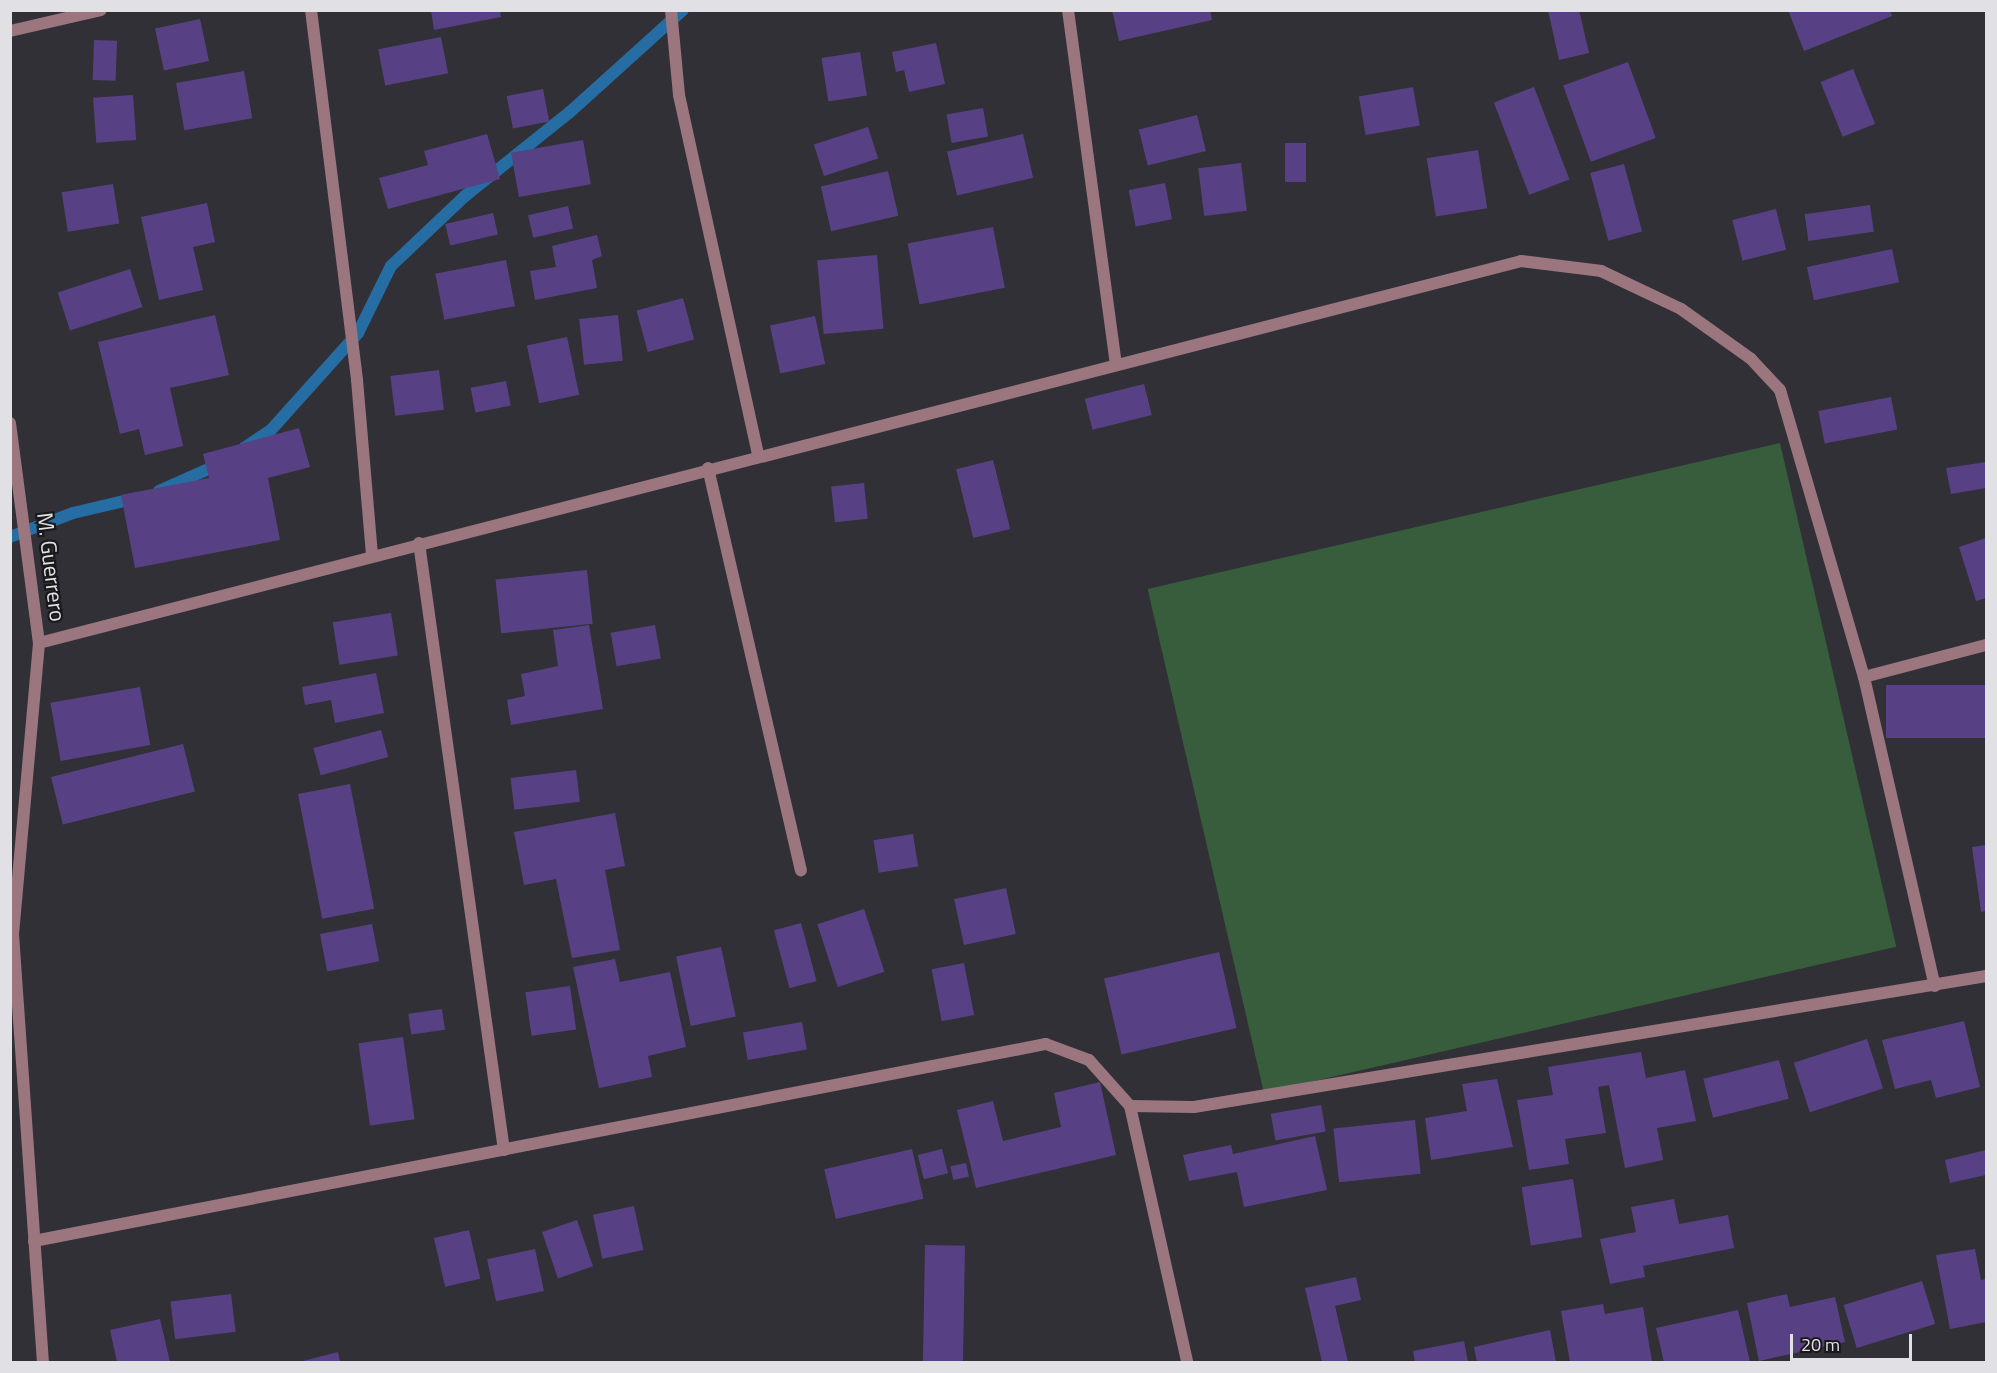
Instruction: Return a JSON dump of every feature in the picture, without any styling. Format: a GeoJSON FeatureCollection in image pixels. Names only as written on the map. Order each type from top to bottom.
{"type":"FeatureCollection","features":[{"type":"Feature","properties":{"kind":"street"},"geometry":{"type":"LineString","coordinates":[[10,31],[101,10]]}},
{"type":"Feature","properties":{"kind":"street"},"geometry":{"type":"LineString","coordinates":[[311,10],[347,324],[357,380],[372,556]]}},
{"type":"Feature","properties":{"kind":"street"},"geometry":{"type":"LineString","coordinates":[[671,10],[679,95],[758,455]]}},
{"type":"Feature","properties":{"kind":"street"},"geometry":{"type":"LineString","coordinates":[[1068,10],[1116,364]]}},
{"type":"Feature","properties":{"kind":"street"},"geometry":{"type":"LineString","coordinates":[[39,643],[758,455],[1521,261],[1601,271],[1681,309],[1751,359],[1780,390],[1864,677],[1935,986]]}},
{"type":"Feature","properties":{"kind":"street","name":"M. Guerrero"},"geometry":{"type":"LineString","coordinates":[[10,423],[39,643],[14,880],[13,934],[43,1362]]}},
{"type":"Feature","properties":{"kind":"street"},"geometry":{"type":"LineString","coordinates":[[708,468],[801,870]]}},
{"type":"Feature","properties":{"kind":"street"},"geometry":{"type":"LineString","coordinates":[[419,543],[504,1150]]}},
{"type":"Feature","properties":{"kind":"street"},"geometry":{"type":"LineString","coordinates":[[1864,677],[1986,645]]}},
{"type":"Feature","properties":{"kind":"street"},"geometry":{"type":"LineString","coordinates":[[1130,1106],[1194,1107],[1986,976]]}},
{"type":"Feature","properties":{"kind":"street"},"geometry":{"type":"LineString","coordinates":[[34,1241],[1047,1044],[1089,1060],[1130,1106],[1187,1362]]}},
{"type":"Feature","properties":{"kind":"green space"},"geometry":{"type":"Polygon","coordinates":[[[1780,443],[1896,947],[1264,1093],[1148,589],[1780,443]]]}},
{"type":"Feature","properties":{"kind":"building"},"geometry":{"type":"Polygon","coordinates":[[[431,10],[500,10],[501,17],[434,30],[431,10]]]}},
{"type":"Feature","properties":{"kind":"building"},"geometry":{"type":"Polygon","coordinates":[[[1112,10],[1210,10],[1212,20],[1119,41],[1112,10]]]}},
{"type":"Feature","properties":{"kind":"building"},"geometry":{"type":"Polygon","coordinates":[[[1548,10],[1579,10],[1589,53],[1559,60],[1548,10]]]}},
{"type":"Feature","properties":{"kind":"building"},"geometry":{"type":"Polygon","coordinates":[[[1788,10],[1890,10],[1892,16],[1804,51],[1788,10]]]}},
{"type":"Feature","properties":{"kind":"building"},"geometry":{"type":"Polygon","coordinates":[[[200,19],[209,61],[164,71],[155,29],[200,19]]]}},
{"type":"Feature","properties":{"kind":"building"},"geometry":{"type":"Polygon","coordinates":[[[441,37],[448,73],[385,86],[378,49],[441,37]]]}},
{"type":"Feature","properties":{"kind":"building"},"geometry":{"type":"Polygon","coordinates":[[[94,40],[117,41],[116,81],[93,80],[94,40]]]}},
{"type":"Feature","properties":{"kind":"building"},"geometry":{"type":"Polygon","coordinates":[[[936,43],[945,84],[909,92],[904,70],[896,72],[892,52],[936,43]]]}},
{"type":"Feature","properties":{"kind":"building"},"geometry":{"type":"Polygon","coordinates":[[[860,52],[867,95],[828,102],[821,58],[860,52]]]}},
{"type":"Feature","properties":{"kind":"building"},"geometry":{"type":"Polygon","coordinates":[[[1628,62],[1656,138],[1591,162],[1563,86],[1628,62]]]}},
{"type":"Feature","properties":{"kind":"building"},"geometry":{"type":"Polygon","coordinates":[[[1853,69],[1875,124],[1843,137],[1821,82],[1853,69]]]}},
{"type":"Feature","properties":{"kind":"building"},"geometry":{"type":"Polygon","coordinates":[[[244,71],[252,118],[184,130],[176,83],[244,71]]]}},
{"type":"Feature","properties":{"kind":"building"},"geometry":{"type":"Polygon","coordinates":[[[1413,87],[1420,125],[1366,135],[1359,97],[1413,87]]]}},
{"type":"Feature","properties":{"kind":"building"},"geometry":{"type":"Polygon","coordinates":[[[1534,87],[1569,179],[1529,195],[1494,102],[1534,87]]]}},
{"type":"Feature","properties":{"kind":"building"},"geometry":{"type":"Polygon","coordinates":[[[543,89],[549,121],[513,128],[507,96],[543,89]]]}},
{"type":"Feature","properties":{"kind":"building"},"geometry":{"type":"Polygon","coordinates":[[[133,95],[136,140],[96,143],[93,98],[133,95]]]}},
{"type":"Feature","properties":{"kind":"building"},"geometry":{"type":"Polygon","coordinates":[[[983,108],[988,137],[952,143],[947,114],[983,108]]]}},
{"type":"Feature","properties":{"kind":"building"},"geometry":{"type":"Polygon","coordinates":[[[1197,115],[1206,151],[1148,165],[1139,130],[1197,115]]]}},
{"type":"Feature","properties":{"kind":"building"},"geometry":{"type":"Polygon","coordinates":[[[868,127],[878,158],[824,176],[814,145],[868,127]]]}},
{"type":"Feature","properties":{"kind":"building"},"geometry":{"type":"Polygon","coordinates":[[[487,134],[500,179],[388,209],[379,178],[428,165],[424,151],[487,134]]]}},
{"type":"Feature","properties":{"kind":"building"},"geometry":{"type":"Polygon","coordinates":[[[1023,134],[1033,178],[957,195],[947,152],[1023,134]]]}},
{"type":"Feature","properties":{"kind":"building"},"geometry":{"type":"Polygon","coordinates":[[[583,140],[591,184],[519,197],[511,153],[583,140]]]}},
{"type":"Feature","properties":{"kind":"building"},"geometry":{"type":"Polygon","coordinates":[[[1285,143],[1306,143],[1306,182],[1285,182],[1285,143]]]}},
{"type":"Feature","properties":{"kind":"building"},"geometry":{"type":"Polygon","coordinates":[[[1478,150],[1487,208],[1436,216],[1427,158],[1478,150]]]}},
{"type":"Feature","properties":{"kind":"building"},"geometry":{"type":"Polygon","coordinates":[[[1241,163],[1247,211],[1204,216],[1198,168],[1241,163]]]}},
{"type":"Feature","properties":{"kind":"building"},"geometry":{"type":"Polygon","coordinates":[[[1624,164],[1642,232],[1608,241],[1590,173],[1624,164]]]}},
{"type":"Feature","properties":{"kind":"building"},"geometry":{"type":"Polygon","coordinates":[[[888,171],[898,216],[831,231],[821,187],[888,171]]]}},
{"type":"Feature","properties":{"kind":"building"},"geometry":{"type":"Polygon","coordinates":[[[1165,183],[1172,219],[1136,226],[1129,190],[1165,183]]]}},
{"type":"Feature","properties":{"kind":"building"},"geometry":{"type":"Polygon","coordinates":[[[113,184],[119,224],[68,232],[62,192],[113,184]]]}},
{"type":"Feature","properties":{"kind":"building"},"geometry":{"type":"Polygon","coordinates":[[[207,203],[215,242],[193,247],[203,290],[159,300],[141,217],[207,203]]]}},
{"type":"Feature","properties":{"kind":"building"},"geometry":{"type":"Polygon","coordinates":[[[1870,205],[1874,232],[1808,241],[1805,214],[1870,205]]]}},
{"type":"Feature","properties":{"kind":"building"},"geometry":{"type":"Polygon","coordinates":[[[568,206],[573,228],[533,238],[528,215],[568,206]]]}},
{"type":"Feature","properties":{"kind":"building"},"geometry":{"type":"Polygon","coordinates":[[[1776,209],[1786,250],[1742,261],[1732,220],[1776,209]]]}},
{"type":"Feature","properties":{"kind":"building"},"geometry":{"type":"Polygon","coordinates":[[[493,213],[498,234],[450,245],[445,224],[493,213]]]}},
{"type":"Feature","properties":{"kind":"building"},"geometry":{"type":"Polygon","coordinates":[[[993,227],[1005,288],[919,304],[908,244],[993,227]]]}},
{"type":"Feature","properties":{"kind":"building"},"geometry":{"type":"Polygon","coordinates":[[[597,235],[602,256],[592,260],[597,288],[535,300],[530,271],[556,267],[552,246],[597,235]]]}},
{"type":"Feature","properties":{"kind":"building"},"geometry":{"type":"Polygon","coordinates":[[[1892,249],[1899,282],[1814,300],[1807,267],[1892,249]]]}},
{"type":"Feature","properties":{"kind":"building"},"geometry":{"type":"Polygon","coordinates":[[[877,255],[883,329],[824,334],[817,260],[877,255]]]}},
{"type":"Feature","properties":{"kind":"building"},"geometry":{"type":"Polygon","coordinates":[[[506,260],[515,306],[444,320],[435,274],[506,260]]]}},
{"type":"Feature","properties":{"kind":"building"},"geometry":{"type":"Polygon","coordinates":[[[130,269],[142,307],[70,331],[58,292],[130,269]]]}},
{"type":"Feature","properties":{"kind":"building"},"geometry":{"type":"Polygon","coordinates":[[[683,298],[694,340],[648,352],[637,310],[683,298]]]}},
{"type":"Feature","properties":{"kind":"building"},"geometry":{"type":"Polygon","coordinates":[[[215,315],[229,375],[170,388],[183,446],[145,455],[139,429],[120,434],[98,342],[215,315]]]}},
{"type":"Feature","properties":{"kind":"building"},"geometry":{"type":"Polygon","coordinates":[[[618,315],[623,361],[584,365],[579,319],[618,315]]]}},
{"type":"Feature","properties":{"kind":"building"},"geometry":{"type":"Polygon","coordinates":[[[815,316],[825,364],[780,373],[770,326],[815,316]]]}},
{"type":"Feature","properties":{"kind":"building"},"geometry":{"type":"Polygon","coordinates":[[[567,337],[579,395],[539,403],[527,346],[567,337]]]}},
{"type":"Feature","properties":{"kind":"building"},"geometry":{"type":"Polygon","coordinates":[[[439,370],[444,410],[395,416],[390,376],[439,370]]]}},
{"type":"Feature","properties":{"kind":"building"},"geometry":{"type":"Polygon","coordinates":[[[506,381],[511,406],[475,412],[471,388],[506,381]]]}},
{"type":"Feature","properties":{"kind":"building"},"geometry":{"type":"Polygon","coordinates":[[[1144,384],[1152,415],[1093,430],[1085,399],[1144,384]]]}},
{"type":"Feature","properties":{"kind":"building"},"geometry":{"type":"Polygon","coordinates":[[[1891,397],[1897,429],[1825,444],[1818,411],[1891,397]]]}},
{"type":"Feature","properties":{"kind":"building"},"geometry":{"type":"Polygon","coordinates":[[[299,428],[310,467],[268,478],[280,540],[135,568],[121,495],[209,478],[203,454],[299,428]]]}},
{"type":"Feature","properties":{"kind":"building"},"geometry":{"type":"Polygon","coordinates":[[[993,460],[1010,529],[973,538],[956,469],[993,460]]]}},
{"type":"Feature","properties":{"kind":"building"},"geometry":{"type":"Polygon","coordinates":[[[1986,462],[1986,488],[1951,494],[1946,468],[1986,462]]]}},
{"type":"Feature","properties":{"kind":"building"},"geometry":{"type":"Polygon","coordinates":[[[864,483],[868,519],[835,522],[831,486],[864,483]]]}},
{"type":"Feature","properties":{"kind":"building"},"geometry":{"type":"Polygon","coordinates":[[[1986,538],[1986,598],[1976,601],[1959,547],[1986,538]]]}},
{"type":"Feature","properties":{"kind":"building"},"geometry":{"type":"Polygon","coordinates":[[[587,570],[593,624],[501,633],[496,580],[587,570]]]}},
{"type":"Feature","properties":{"kind":"building"},"geometry":{"type":"Polygon","coordinates":[[[391,613],[398,655],[339,665],[333,622],[391,613]]]}},
{"type":"Feature","properties":{"kind":"building"},"geometry":{"type":"Polygon","coordinates":[[[589,625],[603,709],[511,725],[507,700],[525,696],[521,674],[558,666],[553,630],[589,625]]]}},
{"type":"Feature","properties":{"kind":"building"},"geometry":{"type":"Polygon","coordinates":[[[655,625],[661,658],[617,666],[611,633],[655,625]]]}},
{"type":"Feature","properties":{"kind":"building"},"geometry":{"type":"Polygon","coordinates":[[[376,673],[384,713],[335,723],[331,700],[305,705],[302,687],[376,673]]]}},
{"type":"Feature","properties":{"kind":"building"},"geometry":{"type":"Polygon","coordinates":[[[1886,685],[1986,685],[1986,738],[1886,738],[1886,685]]]}},
{"type":"Feature","properties":{"kind":"building"},"geometry":{"type":"Polygon","coordinates":[[[140,687],[150,745],[61,761],[50,703],[140,687]]]}},
{"type":"Feature","properties":{"kind":"building"},"geometry":{"type":"Polygon","coordinates":[[[381,730],[388,757],[321,775],[313,748],[381,730]]]}},
{"type":"Feature","properties":{"kind":"building"},"geometry":{"type":"Polygon","coordinates":[[[183,744],[195,792],[63,824],[51,777],[183,744]]]}},
{"type":"Feature","properties":{"kind":"building"},"geometry":{"type":"Polygon","coordinates":[[[576,770],[580,802],[514,810],[510,778],[576,770]]]}},
{"type":"Feature","properties":{"kind":"building"},"geometry":{"type":"Polygon","coordinates":[[[350,784],[374,909],[322,919],[298,794],[350,784]]]}},
{"type":"Feature","properties":{"kind":"building"},"geometry":{"type":"Polygon","coordinates":[[[615,813],[625,866],[605,870],[620,950],[572,958],[556,879],[524,885],[514,832],[615,813]]]}},
{"type":"Feature","properties":{"kind":"building"},"geometry":{"type":"Polygon","coordinates":[[[913,834],[918,867],[879,873],[873,840],[913,834]]]}},
{"type":"Feature","properties":{"kind":"building"},"geometry":{"type":"Polygon","coordinates":[[[1986,845],[1986,911],[1981,912],[1972,847],[1986,845]]]}},
{"type":"Feature","properties":{"kind":"building"},"geometry":{"type":"Polygon","coordinates":[[[1006,888],[1016,934],[964,945],[954,899],[1006,888]]]}},
{"type":"Feature","properties":{"kind":"building"},"geometry":{"type":"Polygon","coordinates":[[[864,909],[884,972],[838,987],[817,924],[864,909]]]}},
{"type":"Feature","properties":{"kind":"building"},"geometry":{"type":"Polygon","coordinates":[[[801,923],[817,981],[789,988],[774,930],[801,923]]]}},
{"type":"Feature","properties":{"kind":"building"},"geometry":{"type":"Polygon","coordinates":[[[372,924],[379,961],[327,971],[320,934],[372,924]]]}},
{"type":"Feature","properties":{"kind":"building"},"geometry":{"type":"Polygon","coordinates":[[[721,947],[736,1016],[691,1026],[676,957],[721,947]]]}},
{"type":"Feature","properties":{"kind":"building"},"geometry":{"type":"Polygon","coordinates":[[[1219,952],[1237,1028],[1122,1055],[1104,979],[1219,952]]]}},
{"type":"Feature","properties":{"kind":"building"},"geometry":{"type":"Polygon","coordinates":[[[615,959],[620,982],[670,972],[686,1047],[648,1056],[652,1077],[599,1088],[573,967],[615,959]]]}},
{"type":"Feature","properties":{"kind":"building"},"geometry":{"type":"Polygon","coordinates":[[[964,963],[974,1015],[942,1021],[932,969],[964,963]]]}},
{"type":"Feature","properties":{"kind":"building"},"geometry":{"type":"Polygon","coordinates":[[[570,986],[576,1030],[532,1036],[525,992],[570,986]]]}},
{"type":"Feature","properties":{"kind":"building"},"geometry":{"type":"Polygon","coordinates":[[[442,1009],[445,1030],[411,1035],[408,1014],[442,1009]]]}},
{"type":"Feature","properties":{"kind":"building"},"geometry":{"type":"Polygon","coordinates":[[[1964,1021],[1980,1087],[1936,1098],[1931,1080],[1895,1089],[1882,1040],[1964,1021]]]}},
{"type":"Feature","properties":{"kind":"building"},"geometry":{"type":"Polygon","coordinates":[[[802,1022],[807,1050],[748,1060],[743,1032],[802,1022]]]}},
{"type":"Feature","properties":{"kind":"building"},"geometry":{"type":"Polygon","coordinates":[[[403,1037],[415,1119],[370,1125],[358,1043],[403,1037]]]}},
{"type":"Feature","properties":{"kind":"building"},"geometry":{"type":"Polygon","coordinates":[[[1867,1039],[1883,1088],[1810,1112],[1794,1063],[1867,1039]]]}},
{"type":"Feature","properties":{"kind":"building"},"geometry":{"type":"Polygon","coordinates":[[[1641,1052],[1646,1078],[1685,1070],[1696,1121],[1657,1128],[1663,1160],[1625,1168],[1609,1085],[1598,1087],[1606,1133],[1565,1139],[1569,1164],[1529,1170],[1517,1100],[1553,1095],[1548,1067],[1641,1052]]]}},
{"type":"Feature","properties":{"kind":"building"},"geometry":{"type":"Polygon","coordinates":[[[1779,1060],[1789,1099],[1713,1118],[1703,1079],[1779,1060]]]}},
{"type":"Feature","properties":{"kind":"building"},"geometry":{"type":"Polygon","coordinates":[[[1497,1079],[1513,1147],[1431,1160],[1425,1118],[1467,1111],[1462,1084],[1497,1079]]]}},
{"type":"Feature","properties":{"kind":"building"},"geometry":{"type":"Polygon","coordinates":[[[1100,1082],[1116,1155],[976,1188],[957,1110],[993,1101],[1003,1141],[1061,1127],[1054,1093],[1100,1082]]]}},
{"type":"Feature","properties":{"kind":"building"},"geometry":{"type":"Polygon","coordinates":[[[1321,1105],[1326,1132],[1275,1140],[1271,1114],[1321,1105]]]}},
{"type":"Feature","properties":{"kind":"building"},"geometry":{"type":"Polygon","coordinates":[[[1415,1120],[1421,1174],[1339,1182],[1333,1129],[1415,1120]]]}},
{"type":"Feature","properties":{"kind":"building"},"geometry":{"type":"Polygon","coordinates":[[[1315,1136],[1327,1190],[1244,1207],[1237,1172],[1189,1181],[1183,1155],[1231,1145],[1233,1154],[1315,1136]]]}},
{"type":"Feature","properties":{"kind":"building"},"geometry":{"type":"Polygon","coordinates":[[[912,1149],[923,1199],[836,1219],[824,1169],[912,1149]]]}},
{"type":"Feature","properties":{"kind":"building"},"geometry":{"type":"Polygon","coordinates":[[[942,1149],[948,1173],[924,1179],[918,1155],[942,1149]]]}},
{"type":"Feature","properties":{"kind":"building"},"geometry":{"type":"Polygon","coordinates":[[[1986,1150],[1986,1175],[1950,1183],[1945,1160],[1986,1150]]]}},
{"type":"Feature","properties":{"kind":"building"},"geometry":{"type":"Polygon","coordinates":[[[966,1163],[969,1177],[953,1180],[950,1166],[966,1163]]]}},
{"type":"Feature","properties":{"kind":"building"},"geometry":{"type":"Polygon","coordinates":[[[1573,1179],[1582,1237],[1531,1245],[1522,1187],[1573,1179]]]}},
{"type":"Feature","properties":{"kind":"building"},"geometry":{"type":"Polygon","coordinates":[[[1674,1199],[1679,1224],[1728,1215],[1734,1248],[1643,1266],[1645,1277],[1610,1284],[1600,1239],[1636,1232],[1631,1207],[1674,1199]]]}},
{"type":"Feature","properties":{"kind":"building"},"geometry":{"type":"Polygon","coordinates":[[[634,1206],[643,1250],[602,1259],[593,1215],[634,1206]]]}},
{"type":"Feature","properties":{"kind":"building"},"geometry":{"type":"Polygon","coordinates":[[[577,1220],[593,1266],[558,1278],[542,1232],[577,1220]]]}},
{"type":"Feature","properties":{"kind":"building"},"geometry":{"type":"Polygon","coordinates":[[[469,1230],[480,1279],[445,1287],[434,1238],[469,1230]]]}},
{"type":"Feature","properties":{"kind":"building"},"geometry":{"type":"Polygon","coordinates":[[[925,1245],[965,1246],[963,1362],[923,1362],[925,1245]]]}},
{"type":"Feature","properties":{"kind":"building"},"geometry":{"type":"Polygon","coordinates":[[[535,1249],[544,1291],[496,1301],[487,1259],[535,1249]]]}},
{"type":"Feature","properties":{"kind":"building"},"geometry":{"type":"Polygon","coordinates":[[[1975,1249],[1981,1280],[1986,1279],[1986,1322],[1950,1329],[1936,1255],[1975,1249]]]}},
{"type":"Feature","properties":{"kind":"building"},"geometry":{"type":"Polygon","coordinates":[[[1356,1277],[1361,1300],[1335,1306],[1348,1362],[1322,1362],[1305,1288],[1356,1277]]]}},
{"type":"Feature","properties":{"kind":"building"},"geometry":{"type":"Polygon","coordinates":[[[1922,1281],[1935,1324],[1857,1348],[1844,1305],[1922,1281]]]}},
{"type":"Feature","properties":{"kind":"building"},"geometry":{"type":"Polygon","coordinates":[[[231,1294],[236,1332],[175,1339],[170,1301],[231,1294]]]}},
{"type":"Feature","properties":{"kind":"building"},"geometry":{"type":"Polygon","coordinates":[[[1787,1294],[1790,1307],[1835,1297],[1845,1342],[1759,1361],[1747,1303],[1787,1294]]]}},
{"type":"Feature","properties":{"kind":"building"},"geometry":{"type":"Polygon","coordinates":[[[1603,1304],[1605,1314],[1643,1307],[1652,1362],[1570,1362],[1561,1311],[1603,1304]]]}},
{"type":"Feature","properties":{"kind":"building"},"geometry":{"type":"Polygon","coordinates":[[[1738,1310],[1750,1362],[1664,1362],[1656,1328],[1738,1310]]]}},
{"type":"Feature","properties":{"kind":"building"},"geometry":{"type":"Polygon","coordinates":[[[160,1319],[170,1362],[117,1362],[110,1330],[160,1319]]]}},
{"type":"Feature","properties":{"kind":"building"},"geometry":{"type":"Polygon","coordinates":[[[1550,1330],[1556,1362],[1477,1362],[1474,1347],[1550,1330]]]}},
{"type":"Feature","properties":{"kind":"building"},"geometry":{"type":"Polygon","coordinates":[[[1464,1341],[1468,1362],[1415,1362],[1413,1351],[1464,1341]]]}},
{"type":"Feature","properties":{"kind":"building"},"geometry":{"type":"Polygon","coordinates":[[[338,1352],[340,1362],[299,1362],[338,1352]]]}},
{"type":"Feature","properties":{"kind":"waterway"},"geometry":{"type":"LineString","coordinates":[[244,448],[271,430],[358,333],[391,266],[465,196],[570,112],[683,10]]}},
{"type":"Feature","properties":{"kind":"waterway"},"geometry":{"type":"LineString","coordinates":[[159,491],[220,464]]}},
{"type":"Feature","properties":{"kind":"waterway"},"geometry":{"type":"LineString","coordinates":[[10,537],[73,513],[137,498]]}}]}
